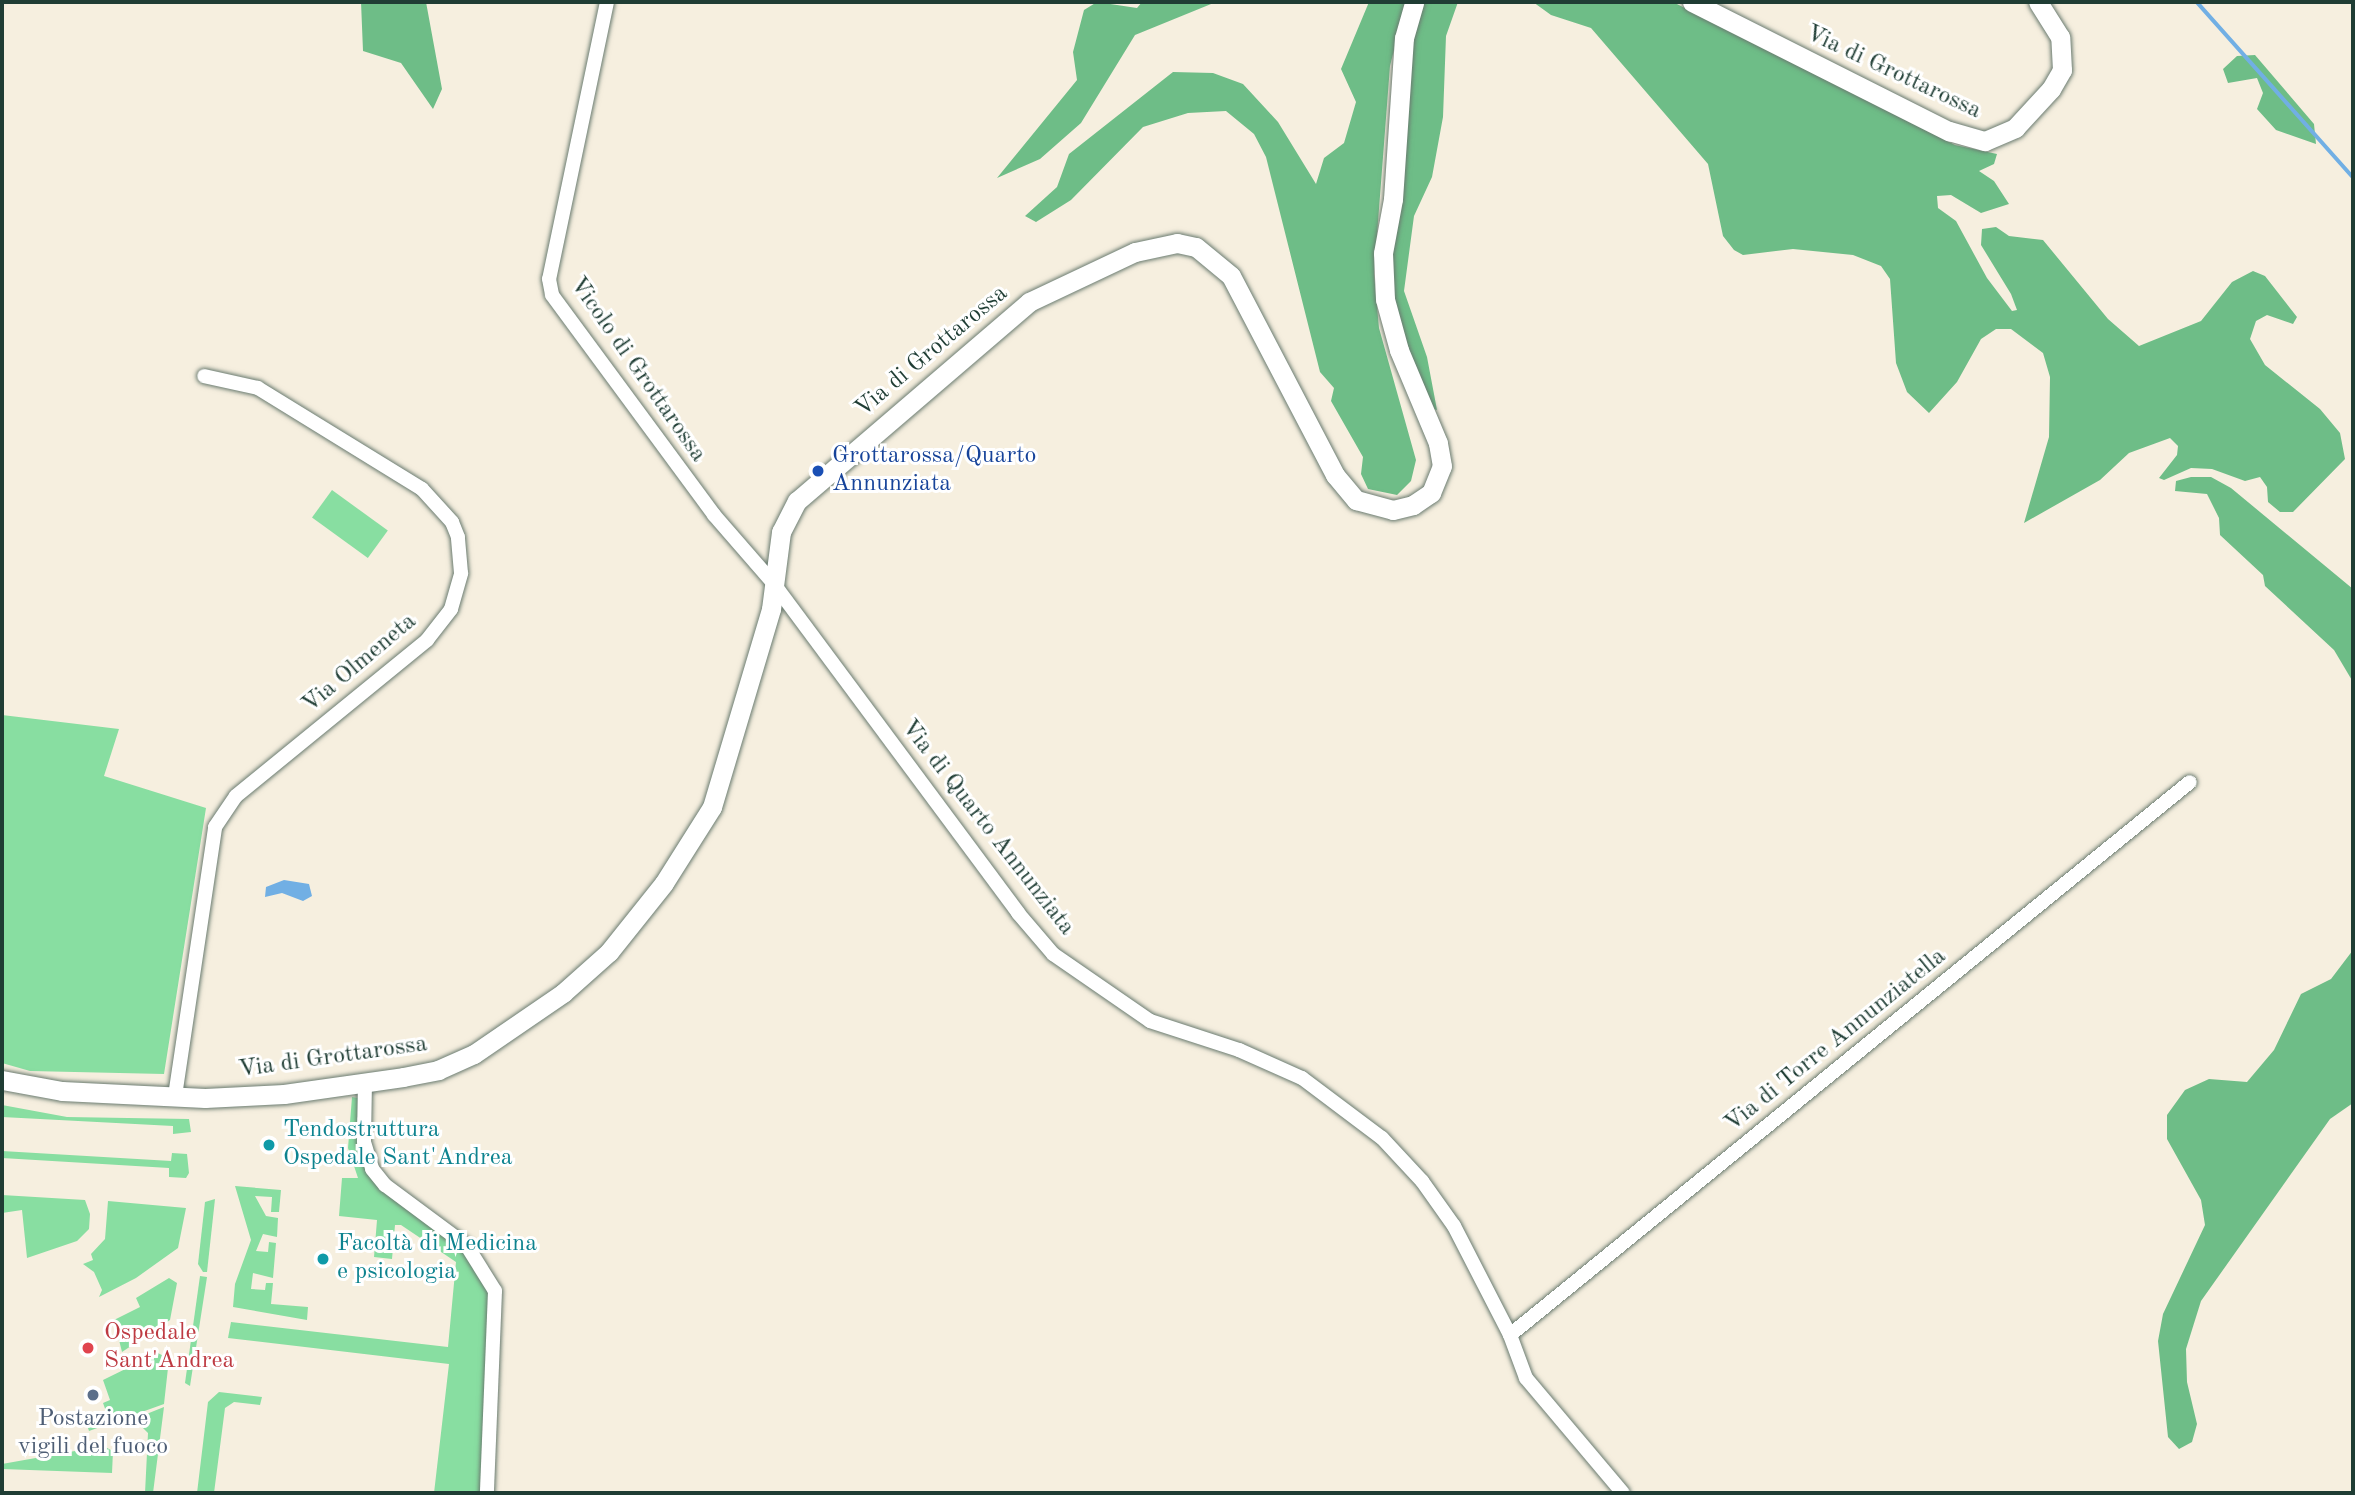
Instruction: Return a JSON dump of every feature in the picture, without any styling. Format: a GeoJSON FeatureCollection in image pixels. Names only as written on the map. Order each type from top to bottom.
{"type":"FeatureCollection","features":[{"type":"Feature","properties":{"kind":"street","name":"Vicolo di Grottarossa"},"geometry":{"type":"LineString","coordinates":[[607,2],[550,291],[714,515],[774,584]]}},
{"type":"Feature","properties":{"kind":"street","name":"Via di Grottarossa"},"geometry":{"type":"LineString","coordinates":[[2,1080],[62,1091],[175,1097],[284,1094],[365,1082],[438,1070],[474,1054],[562,993],[609,952],[664,883],[712,807],[734,745],[774,584],[786,518],[813,483],[1029,302],[1158,245],[1196,247],[1231,276],[1335,475],[1356,500],[1393,510],[1413,505],[1431,493],[1442,466],[1438,443],[1399,350],[1385,299],[1383,253],[1393,199],[1404,38],[1414,2]]}},
{"type":"Feature","properties":{"kind":"street","name":"Via di Grottarossa"},"geometry":{"type":"LineString","coordinates":[[1692,2],[1949,131],[1985,141],[2015,128],[2051,89],[2062,69],[2060,37],[2038,2]]}},
{"type":"Feature","properties":{"kind":"street","name":"Via Olmeneta"},"geometry":{"type":"LineString","coordinates":[[175,1097],[215,827],[236,796],[427,640],[451,609],[461,573],[452,522],[422,489],[258,388],[204,376]]}},
{"type":"Feature","properties":{"kind":"street","name":"Via di Quarto Annunziata"},"geometry":{"type":"LineString","coordinates":[[774,584],[1018,914],[1054,954],[1150,1021],[1280,1067],[1355,1114],[1405,1161],[1454,1226],[1510,1335],[1526,1378],[1623,1493]]}},
{"type":"Feature","properties":{"kind":"street","name":"Via di Torre Annunziatella"},"geometry":{"type":"LineString","coordinates":[[1510,1335],[2190,782]]}},
{"type":"Feature","properties":{"kind":"street"},"geometry":{"type":"LineString","coordinates":[[365,1082],[364,1142],[372,1169],[385,1185],[467,1246],[495,1291],[487,1493]]}},
{"type":"Feature","properties":{"kind":"green space"},"geometry":{"type":"Polygon","coordinates":[[[361,2],[426,2],[442,89],[433,109],[401,63],[363,51],[361,2]]]}},
{"type":"Feature","properties":{"kind":"green space"},"geometry":{"type":"Polygon","coordinates":[[[1097,2],[1137,8],[1142,2],[1216,2],[1135,35],[1081,123],[1040,159],[997,178],[1077,80],[1073,52],[1084,10],[1097,2]]]}},
{"type":"Feature","properties":{"kind":"green space"},"geometry":{"type":"Polygon","coordinates":[[[1369,2],[1406,2],[1390,66],[1374,274],[1379,328],[1416,460],[1411,481],[1397,495],[1368,489],[1361,474],[1363,457],[1331,401],[1334,388],[1320,372],[1266,157],[1254,134],[1226,111],[1188,113],[1143,127],[1071,200],[1036,222],[1025,216],[1057,187],[1069,154],[1173,72],[1213,73],[1243,84],[1278,122],[1316,184],[1324,158],[1344,143],[1356,102],[1341,69],[1369,2]]]}},
{"type":"Feature","properties":{"kind":"green space"},"geometry":{"type":"Polygon","coordinates":[[[1414,2],[1458,2],[1446,36],[1443,117],[1432,177],[1414,216],[1404,291],[1427,357],[1437,410],[1433,409],[1390,306],[1392,199],[1414,2]]]}},
{"type":"Feature","properties":{"kind":"green space"},"geometry":{"type":"Polygon","coordinates":[[[1533,2],[1673,2],[1955,145],[1997,154],[1994,164],[1979,171],[1994,181],[2009,204],[1981,213],[1951,195],[1937,196],[1938,208],[1956,221],[1987,278],[2012,311],[2017,310],[2011,294],[1981,245],[1982,229],[1996,227],[2009,236],[2043,240],[2108,319],[2139,346],[2201,321],[2232,282],[2253,271],[2265,276],[2297,317],[2293,324],[2267,315],[2256,321],[2250,339],[2265,365],[2320,409],[2340,433],[2345,459],[2293,512],[2280,512],[2268,502],[2267,487],[2260,477],[2245,481],[2212,469],[2191,468],[2164,480],[2159,478],[2177,455],[2178,446],[2170,438],[2129,453],[2100,480],[2024,523],[2049,437],[2050,377],[2043,353],[2011,329],[1996,329],[1981,339],[1957,382],[1929,413],[1907,392],[1896,363],[1890,279],[1881,266],[1853,255],[1793,249],[1743,255],[1734,250],[1723,236],[1708,164],[1591,28],[1551,15],[1533,2]]]}},
{"type":"Feature","properties":{"kind":"green space"},"geometry":{"type":"Polygon","coordinates":[[[2255,55],[2314,124],[2316,144],[2276,130],[2257,109],[2263,93],[2257,78],[2228,83],[2223,69],[2237,56],[2255,55]]]}},
{"type":"Feature","properties":{"kind":"green space"},"geometry":{"type":"Polygon","coordinates":[[[2191,477],[2211,477],[2231,488],[2353,589],[2353,682],[2334,650],[2265,586],[2263,575],[2220,535],[2219,518],[2207,494],[2175,491],[2176,481],[2191,477]]]}},
{"type":"Feature","properties":{"kind":"green space"},"geometry":{"type":"Polygon","coordinates":[[[332,490],[388,531],[368,558],[312,518],[332,490]]]}},
{"type":"Feature","properties":{"kind":"green space"},"geometry":{"type":"Polygon","coordinates":[[[2,715],[119,729],[104,776],[206,808],[164,1074],[30,1071],[2,1063],[2,715]]]}},
{"type":"Feature","properties":{"kind":"green space"},"geometry":{"type":"Polygon","coordinates":[[[2353,950],[2353,1103],[2330,1119],[2201,1301],[2186,1349],[2187,1382],[2197,1424],[2192,1442],[2179,1449],[2168,1437],[2158,1341],[2163,1314],[2205,1225],[2201,1200],[2167,1139],[2167,1115],[2185,1090],[2209,1079],[2247,1082],[2274,1050],[2301,994],[2331,979],[2353,950]]]}},
{"type":"Feature","properties":{"kind":"green space"},"geometry":{"type":"Polygon","coordinates":[[[352,1097],[358,1098],[357,1140],[362,1162],[372,1178],[456,1241],[493,1299],[482,1493],[434,1493],[449,1364],[228,1338],[231,1322],[448,1347],[456,1262],[401,1225],[395,1225],[392,1259],[374,1257],[377,1220],[339,1216],[342,1178],[358,1178],[348,1148],[352,1097]]]}},
{"type":"Feature","properties":{"kind":"green space"},"geometry":{"type":"Polygon","coordinates":[[[2,1105],[67,1117],[189,1119],[191,1132],[173,1134],[173,1126],[2,1117],[2,1105]]]}},
{"type":"Feature","properties":{"kind":"green space"},"geometry":{"type":"Polygon","coordinates":[[[2,1151],[171,1161],[172,1153],[187,1154],[189,1173],[186,1178],[169,1177],[169,1168],[2,1158],[2,1151]]]}},
{"type":"Feature","properties":{"kind":"green space"},"geometry":{"type":"Polygon","coordinates":[[[235,1186],[281,1190],[279,1212],[271,1212],[272,1197],[255,1196],[266,1216],[278,1218],[277,1237],[263,1234],[256,1251],[268,1252],[269,1242],[276,1243],[273,1278],[253,1273],[251,1289],[265,1290],[266,1283],[273,1283],[271,1304],[308,1307],[307,1320],[233,1307],[235,1284],[251,1240],[235,1186]]]}},
{"type":"Feature","properties":{"kind":"green space"},"geometry":{"type":"Polygon","coordinates":[[[2,1195],[85,1200],[90,1214],[89,1229],[77,1241],[27,1258],[22,1210],[2,1213],[2,1195]]]}},
{"type":"Feature","properties":{"kind":"green space"},"geometry":{"type":"Polygon","coordinates":[[[215,1199],[207,1272],[203,1272],[198,1264],[205,1202],[215,1199]]]}},
{"type":"Feature","properties":{"kind":"green space"},"geometry":{"type":"Polygon","coordinates":[[[108,1201],[186,1208],[178,1248],[136,1278],[99,1297],[102,1290],[94,1272],[83,1264],[93,1260],[91,1254],[105,1239],[108,1201]]]}},
{"type":"Feature","properties":{"kind":"green space"},"geometry":{"type":"Polygon","coordinates":[[[200,1276],[207,1277],[190,1386],[185,1383],[200,1276]]]}},
{"type":"Feature","properties":{"kind":"green space"},"geometry":{"type":"Polygon","coordinates":[[[169,1278],[177,1283],[170,1320],[122,1352],[114,1320],[140,1307],[136,1298],[169,1278]]]}},
{"type":"Feature","properties":{"kind":"green space"},"geometry":{"type":"Polygon","coordinates":[[[158,1353],[169,1359],[164,1404],[89,1431],[87,1425],[108,1417],[103,1403],[110,1400],[103,1380],[158,1353]]]}},
{"type":"Feature","properties":{"kind":"green space"},"geometry":{"type":"Polygon","coordinates":[[[219,1392],[262,1397],[260,1405],[234,1402],[225,1408],[214,1493],[197,1493],[208,1402],[219,1392]]]}},
{"type":"Feature","properties":{"kind":"green space"},"geometry":{"type":"Polygon","coordinates":[[[164,1407],[153,1493],[145,1493],[148,1433],[134,1419],[164,1407]]]}},
{"type":"Feature","properties":{"kind":"green space"},"geometry":{"type":"Polygon","coordinates":[[[103,1446],[113,1451],[112,1473],[2,1469],[2,1464],[103,1446]]]}},
{"type":"Feature","properties":{"kind":"water"},"geometry":{"type":"Polygon","coordinates":[[[284,880],[309,884],[312,896],[303,901],[282,893],[265,897],[266,887],[284,880]]]}},
{"type":"Feature","properties":{"kind":"waterway"},"geometry":{"type":"LineString","coordinates":[[2197,2],[2353,177]]}},
{"type":"Feature","properties":{"kind":"place","name":"Grottarossa/Quarto Annunziata"},"geometry":{"type":"Point","coordinates":[818,471]}},
{"type":"Feature","properties":{"kind":"place","name":"Tendostruttura Ospedale Sant'Andrea"},"geometry":{"type":"Point","coordinates":[269,1145]}},
{"type":"Feature","properties":{"kind":"place","name":"Facoltà di Medicina e psicologia"},"geometry":{"type":"Point","coordinates":[323,1259]}},
{"type":"Feature","properties":{"kind":"place","name":"Ospedale Sant'Andrea"},"geometry":{"type":"Point","coordinates":[88,1348]}},
{"type":"Feature","properties":{"kind":"place","name":"Postazione vigili del fuoco"},"geometry":{"type":"Point","coordinates":[93,1395]}}]}
